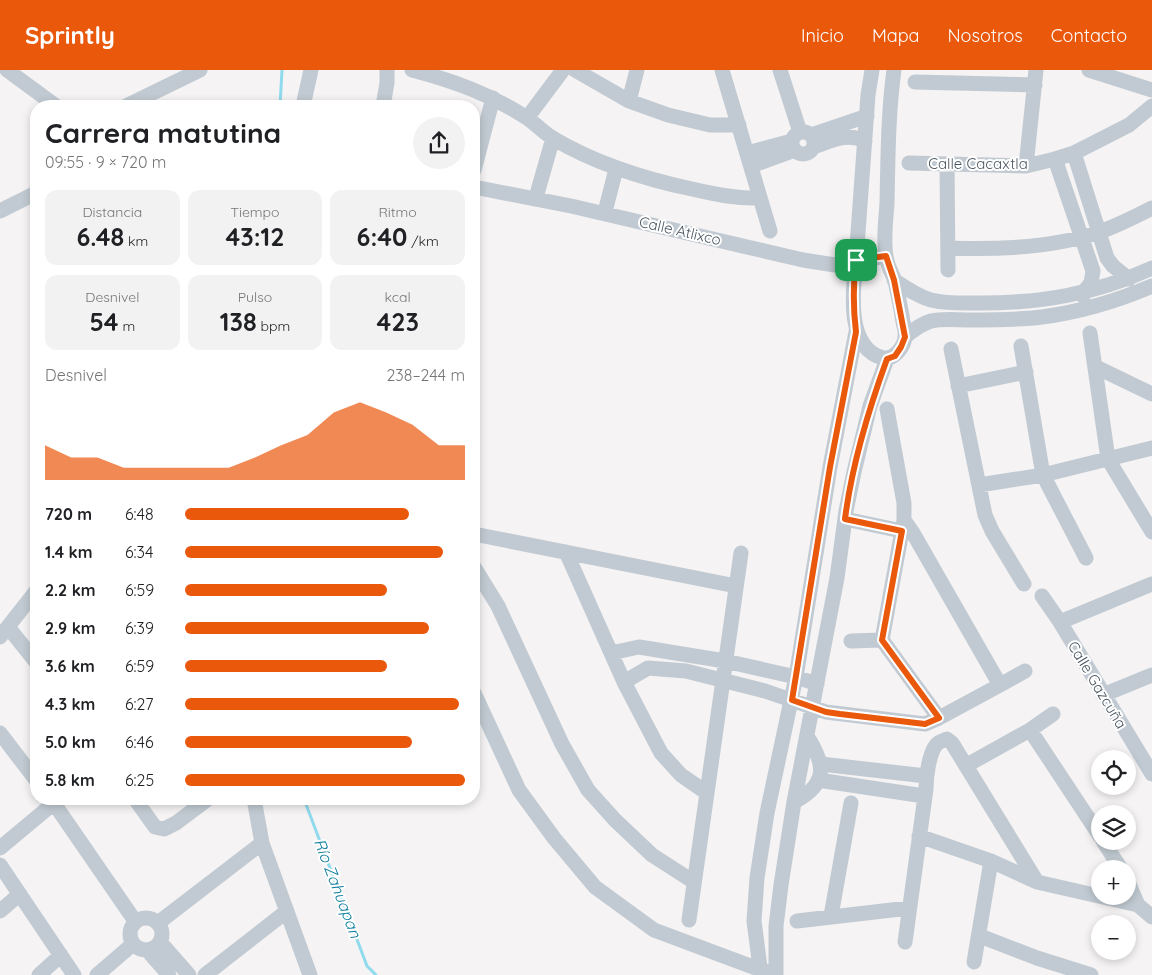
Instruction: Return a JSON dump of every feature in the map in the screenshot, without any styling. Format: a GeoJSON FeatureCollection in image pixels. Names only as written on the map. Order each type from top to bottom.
{"type":"FeatureCollection","features":[{"type":"Feature","properties":{"kind":"street"},"geometry":{"type":"LineString","coordinates":[[7,70],[48,100]]}},
{"type":"Feature","properties":{"kind":"street"},"geometry":{"type":"LineString","coordinates":[[138,100],[200,70]]}},
{"type":"Feature","properties":{"kind":"street"},"geometry":{"type":"LineString","coordinates":[[304,100],[311,70]]}},
{"type":"Feature","properties":{"kind":"street"},"geometry":{"type":"LineString","coordinates":[[384,100],[388,83],[387,70]]}},
{"type":"Feature","properties":{"kind":"street"},"geometry":{"type":"LineString","coordinates":[[412,70],[453,81],[493,98],[527,118],[553,138],[616,169],[656,182],[700,191],[731,197],[760,198]]}},
{"type":"Feature","properties":{"kind":"street"},"geometry":{"type":"LineString","coordinates":[[527,118],[563,70]]}},
{"type":"Feature","properties":{"kind":"street"},"geometry":{"type":"LineString","coordinates":[[575,70],[629,101],[668,115],[710,125],[739,126]]}},
{"type":"Feature","properties":{"kind":"street"},"geometry":{"type":"LineString","coordinates":[[629,101],[637,70]]}},
{"type":"Feature","properties":{"kind":"street"},"geometry":{"type":"LineString","coordinates":[[722,70],[770,231]]}},
{"type":"Feature","properties":{"kind":"street"},"geometry":{"type":"LineString","coordinates":[[780,70],[802,141]]}},
{"type":"Feature","properties":{"kind":"street"},"geometry":{"type":"LineString","coordinates":[[768,973],[754,921],[757,878],[767,813],[792,700],[830,467],[856,332],[853,283],[872,70]]}},
{"type":"Feature","properties":{"kind":"street"},"geometry":{"type":"LineString","coordinates":[[894,70],[888,132],[886,256],[894,280],[905,337]]}},
{"type":"Feature","properties":{"kind":"street"},"geometry":{"type":"LineString","coordinates":[[1089,70],[1152,90]]}},
{"type":"Feature","properties":{"kind":"street"},"geometry":{"type":"LineString","coordinates":[[915,82],[952,76],[1036,78],[1026,166]]}},
{"type":"Feature","properties":{"kind":"street"},"geometry":{"type":"LineString","coordinates":[[480,147],[493,98]]}},
{"type":"Feature","properties":{"kind":"street","name":"Calle Cacaxtla"},"geometry":{"type":"LineString","coordinates":[[909,162],[1026,166],[1055,160],[1074,153],[1129,125],[1152,106]]}},
{"type":"Feature","properties":{"kind":"street"},"geometry":{"type":"LineString","coordinates":[[749,160],[868,116]]}},
{"type":"Feature","properties":{"kind":"street"},"geometry":{"type":"LineString","coordinates":[[802,141],[852,136],[857,136],[866,141]]}},
{"type":"Feature","properties":{"kind":"street"},"geometry":{"type":"LineString","coordinates":[[537,194],[553,138]]}},
{"type":"Feature","properties":{"kind":"street"},"geometry":{"type":"LineString","coordinates":[[1074,153],[1107,258],[1113,266],[1129,279]]}},
{"type":"Feature","properties":{"kind":"street"},"geometry":{"type":"LineString","coordinates":[[1055,160],[1093,271],[1091,283],[1083,293],[1083,310]]}},
{"type":"Feature","properties":{"kind":"street"},"geometry":{"type":"LineString","coordinates":[[946,164],[948,270]]}},
{"type":"Feature","properties":{"kind":"street"},"geometry":{"type":"LineString","coordinates":[[606,208],[616,169]]}},
{"type":"Feature","properties":{"kind":"street","name":"Calle Atlixco"},"geometry":{"type":"LineString","coordinates":[[480,188],[571,206],[803,260],[835,265],[886,256]]}},
{"type":"Feature","properties":{"kind":"street"},"geometry":{"type":"LineString","coordinates":[[0,212],[30,196]]}},
{"type":"Feature","properties":{"kind":"street"},"geometry":{"type":"LineString","coordinates":[[948,248],[1001,249],[1066,241],[1125,222],[1152,208]]}},
{"type":"Feature","properties":{"kind":"street"},"geometry":{"type":"LineString","coordinates":[[894,280],[918,295],[945,303],[1036,302],[1083,293],[1129,279],[1152,268]]}},
{"type":"Feature","properties":{"kind":"street"},"geometry":{"type":"LineString","coordinates":[[856,332],[869,350],[887,359],[895,356],[905,337],[917,328],[930,322],[944,319],[989,320],[1041,317],[1083,310],[1131,295],[1152,286]]}},
{"type":"Feature","properties":{"kind":"street"},"geometry":{"type":"LineString","coordinates":[[944,319],[945,303]]}},
{"type":"Feature","properties":{"kind":"street"},"geometry":{"type":"LineString","coordinates":[[988,303],[989,320]]}},
{"type":"Feature","properties":{"kind":"street"},"geometry":{"type":"LineString","coordinates":[[1090,333],[1108,459],[1152,532]]}},
{"type":"Feature","properties":{"kind":"street"},"geometry":{"type":"LineString","coordinates":[[1021,346],[1043,475],[1086,558]]}},
{"type":"Feature","properties":{"kind":"street"},"geometry":{"type":"LineString","coordinates":[[951,349],[985,515],[992,531],[1024,584]]}},
{"type":"Feature","properties":{"kind":"street"},"geometry":{"type":"LineString","coordinates":[[768,973],[794,802],[818,684],[854,472],[870,406],[887,359]]}},
{"type":"Feature","properties":{"kind":"street"},"geometry":{"type":"LineString","coordinates":[[1096,368],[1152,394]]}},
{"type":"Feature","properties":{"kind":"street"},"geometry":{"type":"LineString","coordinates":[[958,386],[1026,372]]}},
{"type":"Feature","properties":{"kind":"street"},"geometry":{"type":"LineString","coordinates":[[887,409],[904,503],[903,526],[882,640],[939,718]]}},
{"type":"Feature","properties":{"kind":"street"},"geometry":{"type":"LineString","coordinates":[[979,484],[1043,475],[1152,448]]}},
{"type":"Feature","properties":{"kind":"street"},"geometry":{"type":"LineString","coordinates":[[845,519],[903,526],[913,533],[1000,685]]}},
{"type":"Feature","properties":{"kind":"street"},"geometry":{"type":"LineString","coordinates":[[480,535],[736,586]]}},
{"type":"Feature","properties":{"kind":"street"},"geometry":{"type":"LineString","coordinates":[[566,552],[624,682],[661,753],[681,775],[707,793]]}},
{"type":"Feature","properties":{"kind":"street"},"geometry":{"type":"LineString","coordinates":[[689,920],[741,554]]}},
{"type":"Feature","properties":{"kind":"street"},"geometry":{"type":"LineString","coordinates":[[480,577],[498,606],[562,744],[588,790],[615,820],[652,855],[694,882]]}},
{"type":"Feature","properties":{"kind":"street"},"geometry":{"type":"LineString","coordinates":[[1060,622],[1152,584]]}},
{"type":"Feature","properties":{"kind":"street","name":"Calle Gazcuña"},"geometry":{"type":"LineString","coordinates":[[1042,596],[1060,622],[1103,695],[1147,757],[1152,774]]}},
{"type":"Feature","properties":{"kind":"street"},"geometry":{"type":"LineString","coordinates":[[30,599],[4,632],[30,656]]}},
{"type":"Feature","properties":{"kind":"street"},"geometry":{"type":"LineString","coordinates":[[851,642],[882,640]]}},
{"type":"Feature","properties":{"kind":"street"},"geometry":{"type":"LineString","coordinates":[[611,653],[639,647],[770,671],[818,684]]}},
{"type":"Feature","properties":{"kind":"street"},"geometry":{"type":"LineString","coordinates":[[639,647],[648,668]]}},
{"type":"Feature","properties":{"kind":"street"},"geometry":{"type":"LineString","coordinates":[[684,655],[686,671]]}},
{"type":"Feature","properties":{"kind":"street"},"geometry":{"type":"LineString","coordinates":[[624,682],[648,668],[686,671],[765,691],[840,714],[925,724],[1025,671]]}},
{"type":"Feature","properties":{"kind":"street"},"geometry":{"type":"LineString","coordinates":[[765,691],[770,671]]}},
{"type":"Feature","properties":{"kind":"street"},"geometry":{"type":"LineString","coordinates":[[1103,695],[1152,675]]}},
{"type":"Feature","properties":{"kind":"street"},"geometry":{"type":"LineString","coordinates":[[480,706],[520,790],[554,838],[594,887],[654,930],[768,973]]}},
{"type":"Feature","properties":{"kind":"street"},"geometry":{"type":"LineString","coordinates":[[967,765],[1030,730],[1053,714]]}},
{"type":"Feature","properties":{"kind":"street"},"geometry":{"type":"LineString","coordinates":[[1030,730],[1091,822]]}},
{"type":"Feature","properties":{"kind":"street"},"geometry":{"type":"LineString","coordinates":[[0,733],[5,752],[30,768]]}},
{"type":"Feature","properties":{"kind":"street"},"geometry":{"type":"LineString","coordinates":[[794,802],[811,791],[818,780],[821,764],[807,736]]}},
{"type":"Feature","properties":{"kind":"street"},"geometry":{"type":"LineString","coordinates":[[904,942],[926,776],[934,748],[938,742],[947,739],[952,743],[1037,882]]}},
{"type":"Feature","properties":{"kind":"street"},"geometry":{"type":"LineString","coordinates":[[821,764],[926,776]]}},
{"type":"Feature","properties":{"kind":"street"},"geometry":{"type":"LineString","coordinates":[[818,780],[924,796]]}},
{"type":"Feature","properties":{"kind":"street"},"geometry":{"type":"LineString","coordinates":[[832,916],[850,803]]}},
{"type":"Feature","properties":{"kind":"street"},"geometry":{"type":"LineString","coordinates":[[0,848],[48,805]]}},
{"type":"Feature","properties":{"kind":"street"},"geometry":{"type":"LineString","coordinates":[[56,805],[135,921]]}},
{"type":"Feature","properties":{"kind":"street"},"geometry":{"type":"LineString","coordinates":[[139,805],[155,827],[164,829],[176,823],[200,805]]}},
{"type":"Feature","properties":{"kind":"street"},"geometry":{"type":"LineString","coordinates":[[255,805],[262,843],[310,975]]}},
{"type":"Feature","properties":{"kind":"street"},"geometry":{"type":"LineString","coordinates":[[919,836],[991,861],[1037,882],[1138,905]]}},
{"type":"Feature","properties":{"kind":"street"},"geometry":{"type":"LineString","coordinates":[[158,923],[262,843]]}},
{"type":"Feature","properties":{"kind":"street"},"geometry":{"type":"LineString","coordinates":[[974,962],[980,936],[991,861]]}},
{"type":"Feature","properties":{"kind":"street"},"geometry":{"type":"LineString","coordinates":[[0,865],[74,975]]}},
{"type":"Feature","properties":{"kind":"street"},"geometry":{"type":"LineString","coordinates":[[0,911],[20,894]]}},
{"type":"Feature","properties":{"kind":"street"},"geometry":{"type":"LineString","coordinates":[[1136,900],[1138,905],[1152,917]]}},
{"type":"Feature","properties":{"kind":"street"},"geometry":{"type":"LineString","coordinates":[[797,921],[909,908]]}},
{"type":"Feature","properties":{"kind":"street"},"geometry":{"type":"LineString","coordinates":[[205,975],[287,910]]}},
{"type":"Feature","properties":{"kind":"street"},"geometry":{"type":"LineString","coordinates":[[97,975],[147,945],[162,932],[158,923],[150,918],[139,918],[135,921],[129,935],[147,945],[189,975]]}},
{"type":"Feature","properties":{"kind":"street"},"geometry":{"type":"LineString","coordinates":[[980,936],[1036,958],[1091,975]]}},
{"type":"Feature","properties":{"kind":"street"},"geometry":{"type":"LineString","coordinates":[[147,945],[169,975]]}},
{"type":"Feature","properties":{"kind":"street"},"geometry":{"type":"LineString","coordinates":[[39,975],[61,955]]}},
{"type":"Feature","properties":{"kind":"waterway","name":"Río Zahuapan"},"geometry":{"type":"LineString","coordinates":[[280,100],[282,70]]}},
{"type":"Feature","properties":{"kind":"waterway","name":"Río Zahuapan"},"geometry":{"type":"LineString","coordinates":[[306,805],[367,966],[376,975]]}},
{"type":"Feature","properties":{"kind":"route"},"geometry":{"type":"LineString","coordinates":[[886,256],[894,280],[905,337],[895,356],[887,359],[870,406],[845,519],[902,531],[882,640],[939,718],[925,724],[826,712],[792,700],[830,467],[856,332],[853,283],[856,260],[886,256]]}}]}
